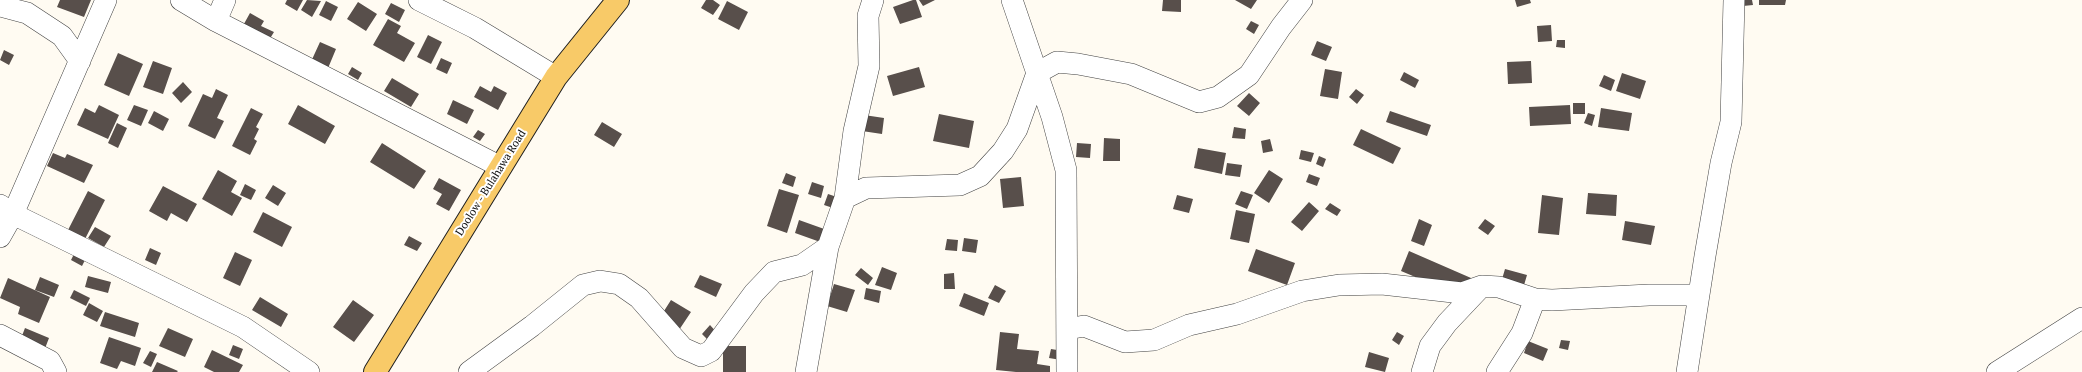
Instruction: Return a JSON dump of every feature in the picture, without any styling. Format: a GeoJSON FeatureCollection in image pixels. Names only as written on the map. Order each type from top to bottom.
{"type":"FeatureCollection","features":[{"type":"Feature","properties":{"kind":"main road","name":"Doolow - Bulahawa Road"},"geometry":{"type":"LineString","coordinates":[[375,372],[556,76],[618,0]]}},
{"type":"Feature","properties":{"kind":"street"},"geometry":{"type":"LineString","coordinates":[[0,237],[6,209],[80,61],[106,0]]}},
{"type":"Feature","properties":{"kind":"street"},"geometry":{"type":"LineString","coordinates":[[181,0],[216,21],[500,167]]}},
{"type":"Feature","properties":{"kind":"street"},"geometry":{"type":"LineString","coordinates":[[216,21],[225,0]]}},
{"type":"Feature","properties":{"kind":"street"},"geometry":{"type":"LineString","coordinates":[[419,0],[475,28],[556,76]]}},
{"type":"Feature","properties":{"kind":"street"},"geometry":{"type":"LineString","coordinates":[[806,372],[828,247],[845,198],[854,131],[869,66],[868,16],[873,0]]}},
{"type":"Feature","properties":{"kind":"street"},"geometry":{"type":"LineString","coordinates":[[1012,0],[1052,117],[1066,170],[1068,329],[1067,372]]}},
{"type":"Feature","properties":{"kind":"street"},"geometry":{"type":"LineString","coordinates":[[845,198],[866,188],[960,185],[980,176],[1003,151],[1017,128],[1037,72],[1057,62],[1078,64],[1131,74],[1199,102],[1218,97],[1249,75],[1281,27],[1302,0]]}},
{"type":"Feature","properties":{"kind":"street"},"geometry":{"type":"LineString","coordinates":[[1687,372],[1721,163],[1731,122],[1734,0]]}},
{"type":"Feature","properties":{"kind":"street"},"geometry":{"type":"LineString","coordinates":[[0,6],[27,13],[62,36],[80,61]]}},
{"type":"Feature","properties":{"kind":"street"},"geometry":{"type":"LineString","coordinates":[[6,209],[243,327],[309,372]]}},
{"type":"Feature","properties":{"kind":"street"},"geometry":{"type":"LineString","coordinates":[[469,372],[532,326],[584,285],[600,281],[619,284],[639,298],[683,348],[701,356],[711,351],[754,293],[774,272],[802,266],[828,247]]}},
{"type":"Feature","properties":{"kind":"street"},"geometry":{"type":"LineString","coordinates":[[1068,329],[1084,326],[1125,342],[1154,340],[1189,325],[1237,314],[1302,291],[1339,285],[1382,284],[1462,293],[1482,286],[1499,287],[1535,299],[1699,295]]}},
{"type":"Feature","properties":{"kind":"street"},"geometry":{"type":"LineString","coordinates":[[1422,372],[1430,346],[1447,323],[1482,286]]}},
{"type":"Feature","properties":{"kind":"street"},"geometry":{"type":"LineString","coordinates":[[1497,372],[1522,333],[1535,299]]}},
{"type":"Feature","properties":{"kind":"street"},"geometry":{"type":"LineString","coordinates":[[1997,372],[2082,318]]}},
{"type":"Feature","properties":{"kind":"street"},"geometry":{"type":"LineString","coordinates":[[0,334],[50,361],[56,372]]}},
{"type":"Feature","properties":{"kind":"building"},"geometry":{"type":"Polygon","coordinates":[[[60,0],[91,0],[84,17],[57,7],[60,0]]]}},
{"type":"Feature","properties":{"kind":"building"},"geometry":{"type":"Polygon","coordinates":[[[287,0],[303,0],[297,11],[285,4],[287,0]]]}},
{"type":"Feature","properties":{"kind":"building"},"geometry":{"type":"Polygon","coordinates":[[[307,0],[321,1],[312,17],[301,10],[307,0]]]}},
{"type":"Feature","properties":{"kind":"building"},"geometry":{"type":"Polygon","coordinates":[[[706,0],[713,0],[720,5],[713,15],[701,8],[706,0]]]}},
{"type":"Feature","properties":{"kind":"building"},"geometry":{"type":"Polygon","coordinates":[[[916,0],[922,17],[900,24],[893,7],[916,0]]]}},
{"type":"Feature","properties":{"kind":"building"},"geometry":{"type":"Polygon","coordinates":[[[919,0],[935,0],[923,6],[919,0]]]}},
{"type":"Feature","properties":{"kind":"building"},"geometry":{"type":"Polygon","coordinates":[[[1163,0],[1181,0],[1181,12],[1162,11],[1163,0]]]}},
{"type":"Feature","properties":{"kind":"building"},"geometry":{"type":"Polygon","coordinates":[[[1235,0],[1257,0],[1251,9],[1235,0]]]}},
{"type":"Feature","properties":{"kind":"building"},"geometry":{"type":"Polygon","coordinates":[[[1515,0],[1530,0],[1531,3],[1517,7],[1515,0]]]}},
{"type":"Feature","properties":{"kind":"building"},"geometry":{"type":"Polygon","coordinates":[[[1743,0],[1752,0],[1753,5],[1743,6],[1743,0]]]}},
{"type":"Feature","properties":{"kind":"building"},"geometry":{"type":"Polygon","coordinates":[[[1759,0],[1786,0],[1785,5],[1759,5],[1759,0]]]}},
{"type":"Feature","properties":{"kind":"building"},"geometry":{"type":"Polygon","coordinates":[[[326,1],[338,7],[331,21],[319,15],[326,1]]]}},
{"type":"Feature","properties":{"kind":"building"},"geometry":{"type":"Polygon","coordinates":[[[727,1],[748,12],[739,30],[718,19],[727,1]]]}},
{"type":"Feature","properties":{"kind":"building"},"geometry":{"type":"Polygon","coordinates":[[[358,2],[377,14],[366,31],[347,19],[358,2]]]}},
{"type":"Feature","properties":{"kind":"building"},"geometry":{"type":"Polygon","coordinates":[[[391,3],[405,10],[399,22],[385,14],[391,3]]]}},
{"type":"Feature","properties":{"kind":"building"},"geometry":{"type":"Polygon","coordinates":[[[250,13],[264,21],[261,26],[274,32],[266,45],[240,31],[250,13]]]}},
{"type":"Feature","properties":{"kind":"building"},"geometry":{"type":"Polygon","coordinates":[[[388,19],[401,26],[397,33],[415,43],[404,62],[373,45],[388,19]]]}},
{"type":"Feature","properties":{"kind":"building"},"geometry":{"type":"Polygon","coordinates":[[[1251,21],[1259,25],[1254,34],[1246,29],[1251,21]]]}},
{"type":"Feature","properties":{"kind":"building"},"geometry":{"type":"Polygon","coordinates":[[[1551,25],[1552,41],[1538,42],[1537,26],[1551,25]]]}},
{"type":"Feature","properties":{"kind":"building"},"geometry":{"type":"Polygon","coordinates":[[[428,35],[442,42],[431,64],[417,57],[428,35]]]}},
{"type":"Feature","properties":{"kind":"building"},"geometry":{"type":"Polygon","coordinates":[[[1557,40],[1565,40],[1565,48],[1556,47],[1557,40]]]}},
{"type":"Feature","properties":{"kind":"building"},"geometry":{"type":"Polygon","coordinates":[[[1317,41],[1332,47],[1326,61],[1311,55],[1317,41]]]}},
{"type":"Feature","properties":{"kind":"building"},"geometry":{"type":"Polygon","coordinates":[[[320,42],[336,49],[326,73],[309,66],[320,42]]]}},
{"type":"Feature","properties":{"kind":"building"},"geometry":{"type":"Polygon","coordinates":[[[4,50],[14,55],[9,65],[0,60],[4,50]]]}},
{"type":"Feature","properties":{"kind":"building"},"geometry":{"type":"Polygon","coordinates":[[[118,53],[143,64],[129,96],[104,85],[118,53]]]}},
{"type":"Feature","properties":{"kind":"building"},"geometry":{"type":"Polygon","coordinates":[[[441,58],[452,63],[447,74],[436,69],[441,58]]]}},
{"type":"Feature","properties":{"kind":"building"},"geometry":{"type":"Polygon","coordinates":[[[153,61],[172,68],[163,94],[143,87],[153,61]]]}},
{"type":"Feature","properties":{"kind":"building"},"geometry":{"type":"Polygon","coordinates":[[[1531,61],[1532,83],[1508,84],[1507,62],[1531,61]]]}},
{"type":"Feature","properties":{"kind":"building"},"geometry":{"type":"Polygon","coordinates":[[[352,67],[362,73],[358,80],[348,74],[352,67]]]}},
{"type":"Feature","properties":{"kind":"building"},"geometry":{"type":"Polygon","coordinates":[[[919,67],[925,87],[893,96],[887,76],[919,67]]]}},
{"type":"Feature","properties":{"kind":"building"},"geometry":{"type":"Polygon","coordinates":[[[1325,69],[1342,72],[1338,99],[1320,96],[1325,69]]]}},
{"type":"Feature","properties":{"kind":"building"},"geometry":{"type":"Polygon","coordinates":[[[1404,72],[1419,80],[1415,88],[1400,80],[1404,72]]]}},
{"type":"Feature","properties":{"kind":"building"},"geometry":{"type":"Polygon","coordinates":[[[1622,73],[1646,81],[1640,99],[1616,91],[1622,73]]]}},
{"type":"Feature","properties":{"kind":"building"},"geometry":{"type":"Polygon","coordinates":[[[1604,75],[1615,80],[1611,91],[1599,86],[1604,75]]]}},
{"type":"Feature","properties":{"kind":"building"},"geometry":{"type":"Polygon","coordinates":[[[392,78],[419,94],[411,107],[384,91],[392,78]]]}},
{"type":"Feature","properties":{"kind":"building"},"geometry":{"type":"Polygon","coordinates":[[[183,82],[192,92],[181,103],[172,93],[183,82]]]}},
{"type":"Feature","properties":{"kind":"building"},"geometry":{"type":"Polygon","coordinates":[[[480,86],[491,92],[494,86],[507,93],[498,110],[474,97],[480,86]]]}},
{"type":"Feature","properties":{"kind":"building"},"geometry":{"type":"Polygon","coordinates":[[[216,89],[228,95],[217,118],[224,121],[215,139],[188,126],[203,94],[212,98],[216,89]]]}},
{"type":"Feature","properties":{"kind":"building"},"geometry":{"type":"Polygon","coordinates":[[[1356,89],[1364,95],[1357,104],[1349,97],[1356,89]]]}},
{"type":"Feature","properties":{"kind":"building"},"geometry":{"type":"Polygon","coordinates":[[[1249,93],[1260,103],[1249,116],[1237,106],[1249,93]]]}},
{"type":"Feature","properties":{"kind":"building"},"geometry":{"type":"Polygon","coordinates":[[[453,100],[474,110],[467,124],[447,114],[453,100]]]}},
{"type":"Feature","properties":{"kind":"building"},"geometry":{"type":"Polygon","coordinates":[[[1573,103],[1585,103],[1585,114],[1573,114],[1573,103]]]}},
{"type":"Feature","properties":{"kind":"building"},"geometry":{"type":"Polygon","coordinates":[[[99,105],[119,115],[108,139],[77,125],[85,108],[95,113],[99,105]]]}},
{"type":"Feature","properties":{"kind":"building"},"geometry":{"type":"Polygon","coordinates":[[[134,105],[148,110],[141,126],[127,120],[134,105]]]}},
{"type":"Feature","properties":{"kind":"building"},"geometry":{"type":"Polygon","coordinates":[[[298,105],[335,126],[325,144],[288,124],[298,105]]]}},
{"type":"Feature","properties":{"kind":"building"},"geometry":{"type":"Polygon","coordinates":[[[1570,105],[1571,124],[1530,126],[1529,107],[1570,105]]]}},
{"type":"Feature","properties":{"kind":"building"},"geometry":{"type":"Polygon","coordinates":[[[251,108],[263,114],[256,127],[259,129],[254,139],[257,141],[250,155],[232,146],[251,108]]]}},
{"type":"Feature","properties":{"kind":"building"},"geometry":{"type":"Polygon","coordinates":[[[1601,108],[1632,113],[1629,131],[1598,127],[1601,108]]]}},
{"type":"Feature","properties":{"kind":"building"},"geometry":{"type":"Polygon","coordinates":[[[154,111],[169,119],[163,131],[148,123],[154,111]]]}},
{"type":"Feature","properties":{"kind":"building"},"geometry":{"type":"Polygon","coordinates":[[[1390,111],[1431,125],[1427,136],[1386,122],[1390,111]]]}},
{"type":"Feature","properties":{"kind":"building"},"geometry":{"type":"Polygon","coordinates":[[[1588,113],[1595,115],[1592,126],[1584,123],[1588,113]]]}},
{"type":"Feature","properties":{"kind":"building"},"geometry":{"type":"Polygon","coordinates":[[[939,114],[974,121],[969,148],[933,141],[939,114]]]}},
{"type":"Feature","properties":{"kind":"building"},"geometry":{"type":"Polygon","coordinates":[[[864,115],[884,118],[882,134],[862,131],[864,115]]]}},
{"type":"Feature","properties":{"kind":"building"},"geometry":{"type":"Polygon","coordinates":[[[602,122],[622,134],[614,147],[594,135],[602,122]]]}},
{"type":"Feature","properties":{"kind":"building"},"geometry":{"type":"Polygon","coordinates":[[[117,123],[127,128],[118,148],[108,143],[117,123]]]}},
{"type":"Feature","properties":{"kind":"building"},"geometry":{"type":"Polygon","coordinates":[[[1234,127],[1246,129],[1245,139],[1232,138],[1234,127]]]}},
{"type":"Feature","properties":{"kind":"building"},"geometry":{"type":"Polygon","coordinates":[[[1361,129],[1401,148],[1393,164],[1353,145],[1361,129]]]}},
{"type":"Feature","properties":{"kind":"building"},"geometry":{"type":"Polygon","coordinates":[[[478,130],[485,134],[480,141],[473,137],[478,130]]]}},
{"type":"Feature","properties":{"kind":"building"},"geometry":{"type":"Polygon","coordinates":[[[1104,138],[1120,139],[1120,161],[1103,161],[1104,138]]]}},
{"type":"Feature","properties":{"kind":"building"},"geometry":{"type":"Polygon","coordinates":[[[1270,139],[1273,151],[1263,153],[1261,141],[1270,139]]]}},
{"type":"Feature","properties":{"kind":"building"},"geometry":{"type":"Polygon","coordinates":[[[382,143],[426,171],[414,189],[370,162],[382,143]]]}},
{"type":"Feature","properties":{"kind":"building"},"geometry":{"type":"Polygon","coordinates":[[[1077,143],[1091,144],[1090,158],[1076,157],[1077,143]]]}},
{"type":"Feature","properties":{"kind":"building"},"geometry":{"type":"Polygon","coordinates":[[[1198,148],[1226,153],[1222,174],[1194,168],[1198,148]]]}},
{"type":"Feature","properties":{"kind":"building"},"geometry":{"type":"Polygon","coordinates":[[[1301,150],[1314,153],[1311,162],[1299,159],[1301,150]]]}},
{"type":"Feature","properties":{"kind":"building"},"geometry":{"type":"Polygon","coordinates":[[[53,153],[65,158],[67,154],[93,165],[84,183],[47,166],[53,153]]]}},
{"type":"Feature","properties":{"kind":"building"},"geometry":{"type":"Polygon","coordinates":[[[1319,156],[1326,159],[1323,167],[1316,164],[1319,156]]]}},
{"type":"Feature","properties":{"kind":"building"},"geometry":{"type":"Polygon","coordinates":[[[1227,163],[1242,165],[1240,177],[1225,175],[1227,163]]]}},
{"type":"Feature","properties":{"kind":"building"},"geometry":{"type":"Polygon","coordinates":[[[218,170],[237,181],[231,192],[242,198],[232,216],[202,199],[218,170]]]}},
{"type":"Feature","properties":{"kind":"building"},"geometry":{"type":"Polygon","coordinates":[[[1269,170],[1283,179],[1269,203],[1254,193],[1269,170]]]}},
{"type":"Feature","properties":{"kind":"building"},"geometry":{"type":"Polygon","coordinates":[[[786,173],[796,177],[793,187],[782,183],[786,173]]]}},
{"type":"Feature","properties":{"kind":"building"},"geometry":{"type":"Polygon","coordinates":[[[1309,174],[1320,178],[1317,186],[1306,182],[1309,174]]]}},
{"type":"Feature","properties":{"kind":"building"},"geometry":{"type":"Polygon","coordinates":[[[1021,177],[1024,206],[1003,208],[1000,179],[1021,177]]]}},
{"type":"Feature","properties":{"kind":"building"},"geometry":{"type":"Polygon","coordinates":[[[439,178],[461,190],[449,211],[436,204],[442,194],[433,189],[439,178]]]}},
{"type":"Feature","properties":{"kind":"building"},"geometry":{"type":"Polygon","coordinates":[[[812,182],[824,186],[821,198],[808,194],[812,182]]]}},
{"type":"Feature","properties":{"kind":"building"},"geometry":{"type":"Polygon","coordinates":[[[245,184],[256,190],[251,200],[240,195],[245,184]]]}},
{"type":"Feature","properties":{"kind":"building"},"geometry":{"type":"Polygon","coordinates":[[[273,185],[286,193],[278,206],[265,198],[273,185]]]}},
{"type":"Feature","properties":{"kind":"building"},"geometry":{"type":"Polygon","coordinates":[[[163,186],[197,204],[187,222],[171,213],[167,221],[149,211],[163,186]]]}},
{"type":"Feature","properties":{"kind":"building"},"geometry":{"type":"Polygon","coordinates":[[[779,189],[799,195],[787,233],[767,226],[779,189]]]}},
{"type":"Feature","properties":{"kind":"building"},"geometry":{"type":"Polygon","coordinates":[[[88,191],[105,200],[85,239],[68,230],[88,191]]]}},
{"type":"Feature","properties":{"kind":"building"},"geometry":{"type":"Polygon","coordinates":[[[1241,191],[1253,195],[1247,209],[1235,204],[1241,191]]]}},
{"type":"Feature","properties":{"kind":"building"},"geometry":{"type":"Polygon","coordinates":[[[1588,193],[1617,195],[1616,216],[1586,214],[1588,193]]]}},
{"type":"Feature","properties":{"kind":"building"},"geometry":{"type":"Polygon","coordinates":[[[828,194],[837,197],[833,208],[824,205],[828,194]]]}},
{"type":"Feature","properties":{"kind":"building"},"geometry":{"type":"Polygon","coordinates":[[[1177,195],[1193,199],[1189,213],[1173,209],[1177,195]]]}},
{"type":"Feature","properties":{"kind":"building"},"geometry":{"type":"Polygon","coordinates":[[[1542,195],[1563,198],[1559,235],[1538,233],[1542,195]]]}},
{"type":"Feature","properties":{"kind":"building"},"geometry":{"type":"Polygon","coordinates":[[[1309,202],[1319,211],[1302,231],[1291,222],[1309,202]]]}},
{"type":"Feature","properties":{"kind":"building"},"geometry":{"type":"Polygon","coordinates":[[[1330,203],[1341,210],[1337,216],[1325,209],[1330,203]]]}},
{"type":"Feature","properties":{"kind":"building"},"geometry":{"type":"Polygon","coordinates":[[[1236,210],[1255,214],[1249,243],[1230,239],[1236,210]]]}},
{"type":"Feature","properties":{"kind":"building"},"geometry":{"type":"Polygon","coordinates":[[[263,212],[292,227],[282,247],[253,232],[263,212]]]}},
{"type":"Feature","properties":{"kind":"building"},"geometry":{"type":"Polygon","coordinates":[[[1419,219],[1432,225],[1424,246],[1411,241],[1419,219]]]}},
{"type":"Feature","properties":{"kind":"building"},"geometry":{"type":"Polygon","coordinates":[[[1485,219],[1495,226],[1488,235],[1478,228],[1485,219]]]}},
{"type":"Feature","properties":{"kind":"building"},"geometry":{"type":"Polygon","coordinates":[[[799,220],[827,230],[823,243],[795,233],[799,220]]]}},
{"type":"Feature","properties":{"kind":"building"},"geometry":{"type":"Polygon","coordinates":[[[1625,221],[1655,226],[1651,245],[1622,240],[1625,221]]]}},
{"type":"Feature","properties":{"kind":"building"},"geometry":{"type":"Polygon","coordinates":[[[95,227],[111,236],[104,247],[88,238],[95,227]]]}},
{"type":"Feature","properties":{"kind":"building"},"geometry":{"type":"Polygon","coordinates":[[[409,236],[422,243],[417,251],[404,245],[409,236]]]}},
{"type":"Feature","properties":{"kind":"building"},"geometry":{"type":"Polygon","coordinates":[[[964,238],[978,240],[976,253],[962,251],[964,238]]]}},
{"type":"Feature","properties":{"kind":"building"},"geometry":{"type":"Polygon","coordinates":[[[947,239],[958,240],[957,251],[945,250],[947,239]]]}},
{"type":"Feature","properties":{"kind":"building"},"geometry":{"type":"Polygon","coordinates":[[[150,248],[161,253],[156,265],[145,260],[150,248]]]}},
{"type":"Feature","properties":{"kind":"building"},"geometry":{"type":"Polygon","coordinates":[[[1256,249],[1295,263],[1287,285],[1248,271],[1256,249]]]}},
{"type":"Feature","properties":{"kind":"building"},"geometry":{"type":"Polygon","coordinates":[[[76,250],[87,256],[82,266],[71,260],[76,250]]]}},
{"type":"Feature","properties":{"kind":"building"},"geometry":{"type":"Polygon","coordinates":[[[1409,251],[1471,278],[1463,297],[1401,271],[1409,251]]]}},
{"type":"Feature","properties":{"kind":"building"},"geometry":{"type":"Polygon","coordinates":[[[235,252],[252,260],[240,286],[223,278],[235,252]]]}},
{"type":"Feature","properties":{"kind":"building"},"geometry":{"type":"Polygon","coordinates":[[[882,267],[897,273],[891,290],[875,285],[882,267]]]}},
{"type":"Feature","properties":{"kind":"building"},"geometry":{"type":"Polygon","coordinates":[[[861,268],[873,278],[868,285],[855,275],[861,268]]]}},
{"type":"Feature","properties":{"kind":"building"},"geometry":{"type":"Polygon","coordinates":[[[1505,269],[1527,275],[1522,292],[1500,286],[1505,269]]]}},
{"type":"Feature","properties":{"kind":"building"},"geometry":{"type":"Polygon","coordinates":[[[954,273],[955,289],[944,289],[944,274],[954,273]]]}},
{"type":"Feature","properties":{"kind":"building"},"geometry":{"type":"Polygon","coordinates":[[[700,275],[722,284],[716,297],[694,287],[700,275]]]}},
{"type":"Feature","properties":{"kind":"building"},"geometry":{"type":"Polygon","coordinates":[[[88,276],[111,282],[108,293],[85,287],[88,276]]]}},
{"type":"Feature","properties":{"kind":"building"},"geometry":{"type":"Polygon","coordinates":[[[40,277],[59,285],[54,297],[35,290],[40,277]]]}},
{"type":"Feature","properties":{"kind":"building"},"geometry":{"type":"Polygon","coordinates":[[[8,278],[50,297],[39,323],[18,314],[20,307],[0,298],[8,278]]]}},
{"type":"Feature","properties":{"kind":"building"},"geometry":{"type":"Polygon","coordinates":[[[834,284],[855,290],[847,312],[827,306],[834,284]]]}},
{"type":"Feature","properties":{"kind":"building"},"geometry":{"type":"Polygon","coordinates":[[[995,285],[1006,291],[999,303],[988,298],[995,285]]]}},
{"type":"Feature","properties":{"kind":"building"},"geometry":{"type":"Polygon","coordinates":[[[866,288],[881,291],[879,303],[864,299],[866,288]]]}},
{"type":"Feature","properties":{"kind":"building"},"geometry":{"type":"Polygon","coordinates":[[[74,290],[90,298],[86,306],[70,298],[74,290]]]}},
{"type":"Feature","properties":{"kind":"building"},"geometry":{"type":"Polygon","coordinates":[[[964,293],[989,303],[984,316],[959,306],[964,293]]]}},
{"type":"Feature","properties":{"kind":"building"},"geometry":{"type":"Polygon","coordinates":[[[260,297],[288,314],[281,327],[252,310],[260,297]]]}},
{"type":"Feature","properties":{"kind":"building"},"geometry":{"type":"Polygon","coordinates":[[[353,300],[374,315],[354,342],[333,327],[353,300]]]}},
{"type":"Feature","properties":{"kind":"building"},"geometry":{"type":"Polygon","coordinates":[[[671,300],[691,312],[677,333],[657,322],[671,300]]]}},
{"type":"Feature","properties":{"kind":"building"},"geometry":{"type":"Polygon","coordinates":[[[89,303],[103,311],[97,322],[83,315],[89,303]]]}},
{"type":"Feature","properties":{"kind":"building"},"geometry":{"type":"Polygon","coordinates":[[[105,312],[139,323],[135,337],[100,326],[105,312]]]}},
{"type":"Feature","properties":{"kind":"building"},"geometry":{"type":"Polygon","coordinates":[[[710,325],[719,335],[711,343],[702,334],[710,325]]]}},
{"type":"Feature","properties":{"kind":"building"},"geometry":{"type":"Polygon","coordinates":[[[25,328],[49,338],[44,351],[20,341],[25,328]]]}},
{"type":"Feature","properties":{"kind":"building"},"geometry":{"type":"Polygon","coordinates":[[[168,328],[193,339],[185,357],[159,346],[168,328]]]}},
{"type":"Feature","properties":{"kind":"building"},"geometry":{"type":"Polygon","coordinates":[[[1000,332],[1019,334],[1017,349],[1039,351],[1037,364],[1050,366],[1050,372],[1016,372],[996,370],[1000,332]]]}},
{"type":"Feature","properties":{"kind":"building"},"geometry":{"type":"Polygon","coordinates":[[[1397,332],[1404,336],[1399,345],[1392,340],[1397,332]]]}},
{"type":"Feature","properties":{"kind":"building"},"geometry":{"type":"Polygon","coordinates":[[[109,337],[141,348],[135,366],[121,361],[117,369],[100,363],[109,337]]]}},
{"type":"Feature","properties":{"kind":"building"},"geometry":{"type":"Polygon","coordinates":[[[1561,340],[1570,341],[1568,350],[1559,348],[1561,340]]]}},
{"type":"Feature","properties":{"kind":"building"},"geometry":{"type":"Polygon","coordinates":[[[1528,341],[1548,349],[1543,361],[1524,353],[1528,341]]]}},
{"type":"Feature","properties":{"kind":"building"},"geometry":{"type":"Polygon","coordinates":[[[233,345],[243,349],[239,359],[229,355],[233,345]]]}},
{"type":"Feature","properties":{"kind":"building"},"geometry":{"type":"Polygon","coordinates":[[[723,346],[746,346],[746,372],[723,372],[723,346]]]}},
{"type":"Feature","properties":{"kind":"building"},"geometry":{"type":"Polygon","coordinates":[[[1051,349],[1063,351],[1061,360],[1049,358],[1051,349]]]}},
{"type":"Feature","properties":{"kind":"building"},"geometry":{"type":"Polygon","coordinates":[[[212,350],[243,365],[239,372],[214,372],[204,367],[212,350]]]}},
{"type":"Feature","properties":{"kind":"building"},"geometry":{"type":"Polygon","coordinates":[[[150,351],[157,354],[151,367],[143,363],[150,351]]]}},
{"type":"Feature","properties":{"kind":"building"},"geometry":{"type":"Polygon","coordinates":[[[1369,352],[1389,358],[1385,372],[1365,367],[1369,352]]]}},
{"type":"Feature","properties":{"kind":"building"},"geometry":{"type":"Polygon","coordinates":[[[157,362],[178,371],[152,372],[157,362]]]}}]}
